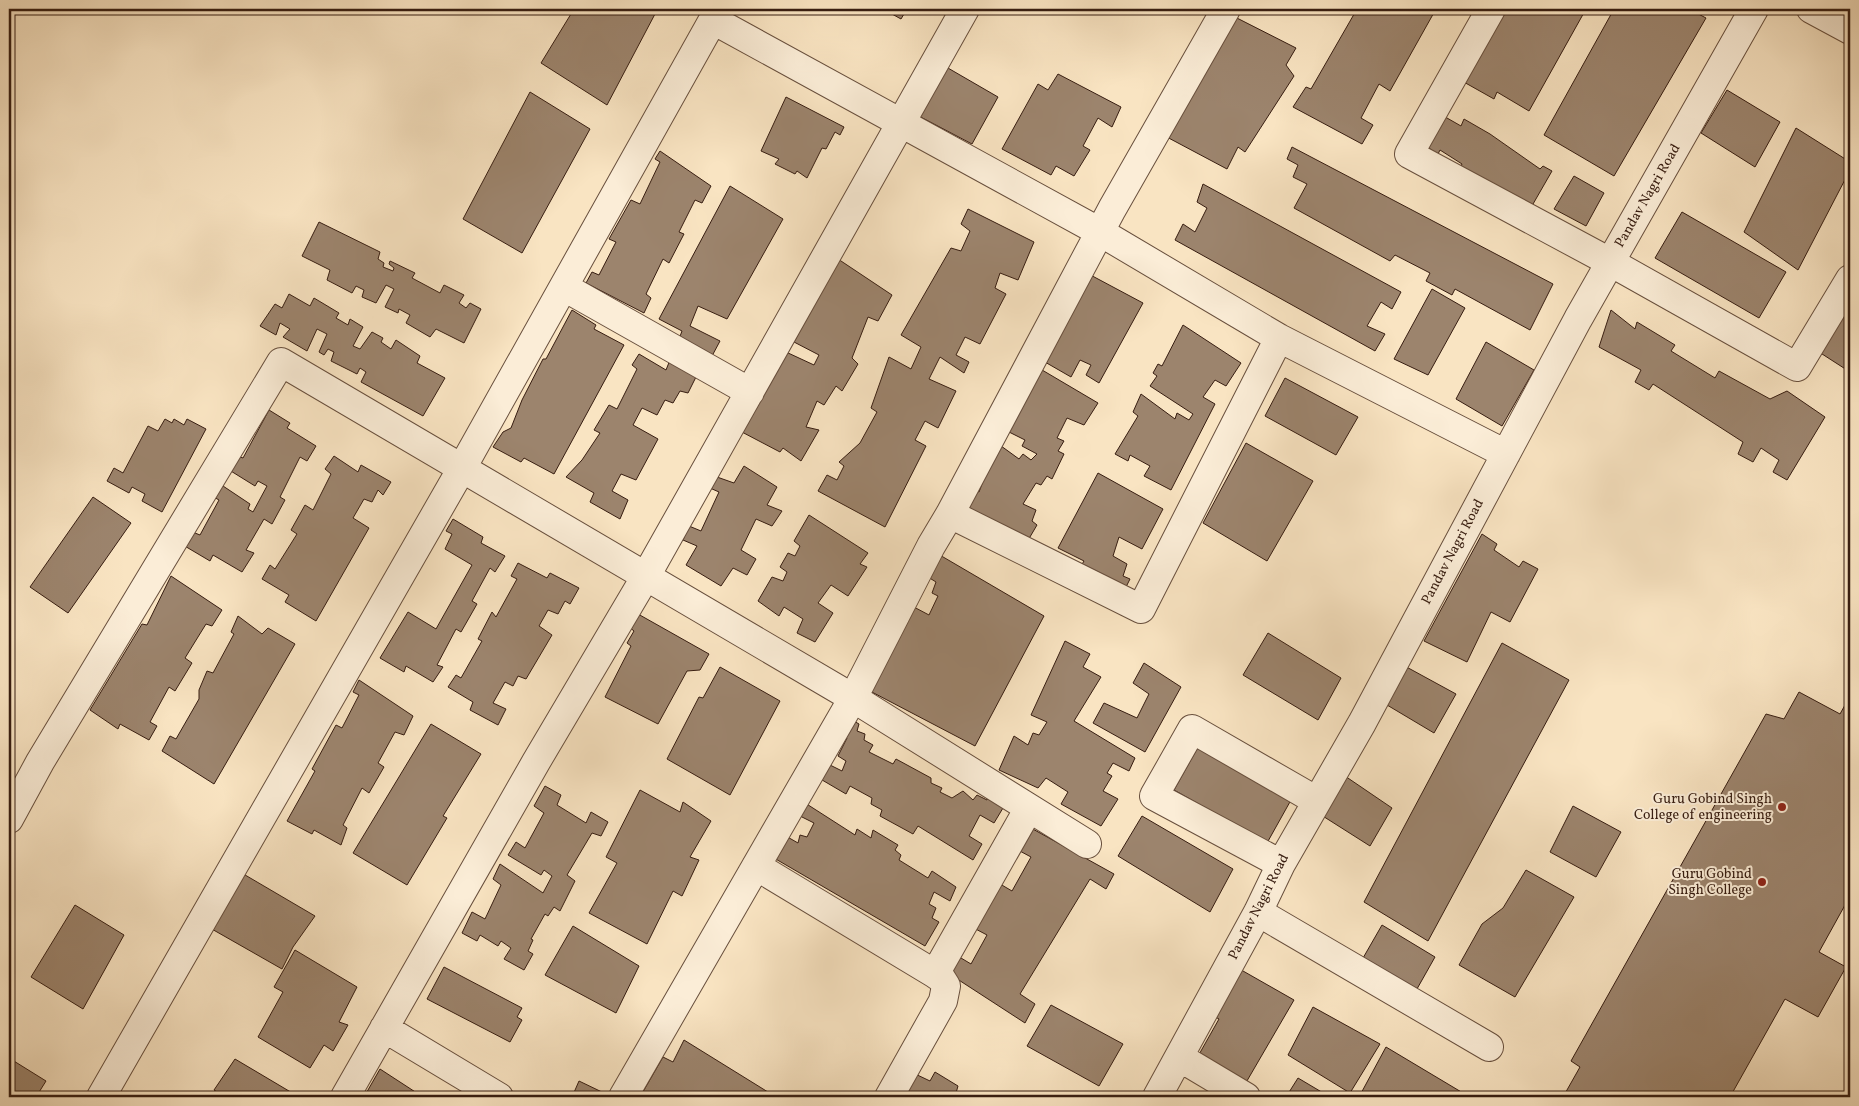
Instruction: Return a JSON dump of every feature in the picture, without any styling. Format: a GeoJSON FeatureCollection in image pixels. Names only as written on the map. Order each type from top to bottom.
{"type":"FeatureCollection","features":[{"type":"Feature","properties":{"kind":"street"},"geometry":{"type":"LineString","coordinates":[[345,1097],[536,762],[646,576],[965,9]]}},
{"type":"Feature","properties":{"kind":"street"},"geometry":{"type":"LineString","coordinates":[[623,1097],[853,698],[931,546],[950,514],[1100,232],[1226,9]]}},
{"type":"Feature","properties":{"kind":"street"},"geometry":{"type":"LineString","coordinates":[[1491,9],[1409,154],[1610,262],[1796,367],[1850,279]]}},
{"type":"Feature","properties":{"kind":"street","name":"Pandav Nagri Road"},"geometry":{"type":"LineString","coordinates":[[1157,1097],[1258,912],[1281,864],[1362,723],[1610,262],[1754,9]]}},
{"type":"Feature","properties":{"kind":"street"},"geometry":{"type":"LineString","coordinates":[[1811,9],[1850,30]]}},
{"type":"Feature","properties":{"kind":"street"},"geometry":{"type":"LineString","coordinates":[[102,1097],[462,468],[716,14],[901,123],[1100,232],[1278,338],[1506,454]]}},
{"type":"Feature","properties":{"kind":"street"},"geometry":{"type":"LineString","coordinates":[[564,287],[750,392]]}},
{"type":"Feature","properties":{"kind":"street"},"geometry":{"type":"LineString","coordinates":[[950,514],[1141,609],[1278,338]]}},
{"type":"Feature","properties":{"kind":"street"},"geometry":{"type":"LineString","coordinates":[[9,819],[40,762],[281,362],[853,698],[1087,844]]}},
{"type":"Feature","properties":{"kind":"street"},"geometry":{"type":"LineString","coordinates":[[1281,864],[1154,796],[1192,729],[1317,801]]}},
{"type":"Feature","properties":{"kind":"street"},"geometry":{"type":"LineString","coordinates":[[935,974],[1029,808]]}},
{"type":"Feature","properties":{"kind":"street"},"geometry":{"type":"LineString","coordinates":[[756,866],[935,974],[941,978],[946,986],[943,1001],[889,1097]]}},
{"type":"Feature","properties":{"kind":"street"},"geometry":{"type":"LineString","coordinates":[[1258,912],[1489,1047]]}},
{"type":"Feature","properties":{"kind":"street"},"geometry":{"type":"LineString","coordinates":[[384,1028],[499,1097]]}},
{"type":"Feature","properties":{"kind":"street"},"geometry":{"type":"LineString","coordinates":[[1179,1057],[1246,1097]]}},
{"type":"Feature","properties":{"kind":"building"},"geometry":{"type":"Polygon","coordinates":[[[574,9],[646,9],[655,14],[607,105],[541,63],[574,9]]]}},
{"type":"Feature","properties":{"kind":"building"},"geometry":{"type":"Polygon","coordinates":[[[883,9],[907,9],[901,19],[883,9]]]}},
{"type":"Feature","properties":{"kind":"building"},"geometry":{"type":"Polygon","coordinates":[[[1357,9],[1436,9],[1390,91],[1379,84],[1361,118],[1373,125],[1362,144],[1293,107],[1306,87],[1311,89],[1357,9]]]}},
{"type":"Feature","properties":{"kind":"building"},"geometry":{"type":"Polygon","coordinates":[[[1502,9],[1586,9],[1529,111],[1497,92],[1494,99],[1462,81],[1502,9]]]}},
{"type":"Feature","properties":{"kind":"building"},"geometry":{"type":"Polygon","coordinates":[[[1614,9],[1689,9],[1706,18],[1614,176],[1544,135],[1614,9]]]}},
{"type":"Feature","properties":{"kind":"building"},"geometry":{"type":"Polygon","coordinates":[[[1229,14],[1296,48],[1286,65],[1294,76],[1245,152],[1238,147],[1227,169],[1163,135],[1229,14]]]}},
{"type":"Feature","properties":{"kind":"building"},"geometry":{"type":"Polygon","coordinates":[[[941,64],[998,97],[972,144],[913,113],[941,64]]]}},
{"type":"Feature","properties":{"kind":"building"},"geometry":{"type":"Polygon","coordinates":[[[1058,74],[1121,107],[1112,127],[1098,118],[1083,146],[1090,150],[1074,176],[1056,166],[1051,175],[1002,149],[1038,84],[1048,90],[1058,74]]]}},
{"type":"Feature","properties":{"kind":"building"},"geometry":{"type":"Polygon","coordinates":[[[1727,90],[1780,122],[1755,167],[1701,133],[1727,90]]]}},
{"type":"Feature","properties":{"kind":"building"},"geometry":{"type":"Polygon","coordinates":[[[530,92],[590,129],[522,253],[463,219],[530,92]]]}},
{"type":"Feature","properties":{"kind":"building"},"geometry":{"type":"Polygon","coordinates":[[[786,97],[844,127],[840,135],[835,132],[826,149],[822,148],[807,178],[797,171],[795,174],[775,164],[779,159],[761,151],[786,97]]]}},
{"type":"Feature","properties":{"kind":"building"},"geometry":{"type":"Polygon","coordinates":[[[1440,114],[1461,126],[1464,119],[1490,134],[1540,169],[1543,166],[1552,171],[1529,211],[1458,172],[1462,164],[1440,150],[1438,154],[1427,147],[1440,114]]]}},
{"type":"Feature","properties":{"kind":"building"},"geometry":{"type":"Polygon","coordinates":[[[1796,128],[1850,162],[1850,170],[1798,270],[1744,232],[1796,128]]]}},
{"type":"Feature","properties":{"kind":"building"},"geometry":{"type":"Polygon","coordinates":[[[1292,147],[1553,284],[1530,330],[1455,289],[1452,295],[1426,281],[1430,273],[1395,255],[1390,261],[1294,208],[1307,184],[1293,177],[1298,165],[1287,159],[1292,147]]]}},
{"type":"Feature","properties":{"kind":"building"},"geometry":{"type":"Polygon","coordinates":[[[660,151],[711,186],[702,203],[695,200],[679,232],[684,234],[669,263],[663,259],[646,294],[651,298],[644,313],[586,283],[592,272],[599,275],[616,242],[609,239],[631,200],[640,204],[660,162],[655,159],[660,151]]]}},
{"type":"Feature","properties":{"kind":"building"},"geometry":{"type":"Polygon","coordinates":[[[1574,176],[1604,193],[1586,226],[1554,209],[1574,176]]]}},
{"type":"Feature","properties":{"kind":"building"},"geometry":{"type":"Polygon","coordinates":[[[1203,184],[1401,292],[1392,309],[1381,302],[1367,326],[1385,334],[1375,351],[1175,240],[1183,224],[1195,232],[1207,208],[1197,202],[1203,184]]]}},
{"type":"Feature","properties":{"kind":"building"},"geometry":{"type":"Polygon","coordinates":[[[730,186],[783,219],[727,319],[698,306],[690,326],[720,341],[712,356],[679,339],[682,331],[659,319],[730,186]]]}},
{"type":"Feature","properties":{"kind":"building"},"geometry":{"type":"Polygon","coordinates":[[[968,209],[1034,242],[1018,280],[1000,273],[995,288],[1006,294],[980,344],[965,337],[956,355],[969,362],[964,373],[940,357],[929,379],[956,391],[938,428],[925,421],[915,440],[926,446],[885,527],[818,491],[827,475],[837,480],[844,466],[839,462],[860,443],[877,412],[871,408],[889,357],[911,369],[921,347],[901,335],[951,248],[961,251],[970,231],[961,224],[968,209]]]}},
{"type":"Feature","properties":{"kind":"building"},"geometry":{"type":"Polygon","coordinates":[[[1682,212],[1786,272],[1759,318],[1655,258],[1682,212]]]}},
{"type":"Feature","properties":{"kind":"building"},"geometry":{"type":"Polygon","coordinates":[[[319,222],[380,252],[378,259],[384,263],[383,267],[393,271],[394,268],[389,264],[390,261],[415,273],[412,278],[440,293],[444,285],[464,295],[459,303],[466,308],[470,303],[481,309],[464,343],[436,329],[430,337],[406,323],[410,315],[399,309],[398,313],[385,307],[394,289],[386,285],[376,303],[362,297],[364,290],[356,286],[352,293],[327,280],[330,270],[302,256],[319,222]]]}},
{"type":"Feature","properties":{"kind":"building"},"geometry":{"type":"Polygon","coordinates":[[[838,259],[892,295],[878,321],[868,317],[852,358],[858,364],[842,391],[836,386],[824,405],[817,401],[806,427],[819,430],[801,461],[783,448],[780,452],[740,431],[786,352],[814,365],[819,355],[794,342],[838,259]]]}},
{"type":"Feature","properties":{"kind":"building"},"geometry":{"type":"Polygon","coordinates":[[[1083,271],[1143,303],[1099,383],[1086,375],[1091,365],[1080,360],[1071,377],[1038,358],[1083,271]]]}},
{"type":"Feature","properties":{"kind":"building"},"geometry":{"type":"Polygon","coordinates":[[[1432,289],[1465,308],[1428,375],[1394,359],[1432,289]]]}},
{"type":"Feature","properties":{"kind":"building"},"geometry":{"type":"Polygon","coordinates":[[[289,294],[310,306],[314,298],[339,313],[336,318],[348,325],[350,319],[363,327],[353,346],[360,349],[372,332],[383,338],[381,342],[391,349],[396,340],[420,356],[417,363],[445,378],[423,416],[361,382],[366,372],[360,368],[357,374],[331,361],[334,352],[328,349],[324,355],[319,352],[327,334],[317,329],[307,351],[283,337],[290,329],[280,323],[276,335],[260,326],[275,304],[282,308],[289,294]]]}},
{"type":"Feature","properties":{"kind":"building"},"geometry":{"type":"Polygon","coordinates":[[[572,310],[596,325],[594,329],[624,345],[554,474],[524,458],[521,462],[493,447],[503,432],[511,428],[522,400],[543,359],[546,359],[572,310]]]}},
{"type":"Feature","properties":{"kind":"building"},"geometry":{"type":"Polygon","coordinates":[[[1611,310],[1635,329],[1637,322],[1675,345],[1671,351],[1715,378],[1719,371],[1770,399],[1787,391],[1825,417],[1787,480],[1773,472],[1779,460],[1761,448],[1753,462],[1738,454],[1743,442],[1653,384],[1649,390],[1635,382],[1641,370],[1599,347],[1611,310]]]}},
{"type":"Feature","properties":{"kind":"building"},"geometry":{"type":"Polygon","coordinates":[[[1841,315],[1850,320],[1850,372],[1819,352],[1841,315]]]}},
{"type":"Feature","properties":{"kind":"building"},"geometry":{"type":"Polygon","coordinates":[[[1183,325],[1241,363],[1226,386],[1215,380],[1203,397],[1215,404],[1171,490],[1144,476],[1150,466],[1130,455],[1128,461],[1115,454],[1138,416],[1133,412],[1141,394],[1175,419],[1177,413],[1189,420],[1193,414],[1150,386],[1157,376],[1153,373],[1158,364],[1162,366],[1183,325]]]}},
{"type":"Feature","properties":{"kind":"building"},"geometry":{"type":"Polygon","coordinates":[[[1486,342],[1534,370],[1502,426],[1456,399],[1486,342]]]}},
{"type":"Feature","properties":{"kind":"building"},"geometry":{"type":"Polygon","coordinates":[[[639,354],[666,370],[670,360],[697,375],[688,393],[680,391],[673,403],[665,400],[657,415],[642,408],[633,425],[658,439],[636,480],[621,474],[612,491],[628,500],[620,519],[590,502],[594,493],[566,477],[582,460],[600,433],[594,430],[609,405],[617,409],[637,369],[632,365],[639,354]]]}},
{"type":"Feature","properties":{"kind":"building"},"geometry":{"type":"Polygon","coordinates":[[[1037,367],[1098,403],[1084,425],[1067,418],[1057,438],[1064,441],[1058,451],[1064,454],[1052,479],[1047,476],[1041,485],[1036,483],[1023,504],[1036,510],[1032,521],[1037,525],[1027,542],[965,507],[974,490],[979,492],[997,443],[1019,459],[1023,454],[1031,460],[1037,454],[1022,446],[1025,440],[1007,431],[1037,367]]]}},
{"type":"Feature","properties":{"kind":"building"},"geometry":{"type":"Polygon","coordinates":[[[1285,378],[1358,417],[1336,455],[1265,416],[1285,378]]]}},
{"type":"Feature","properties":{"kind":"building"},"geometry":{"type":"Polygon","coordinates":[[[269,410],[290,423],[287,428],[316,446],[307,461],[300,457],[280,497],[285,500],[272,524],[264,519],[246,550],[254,553],[242,572],[213,555],[210,561],[183,545],[190,531],[200,535],[219,500],[212,496],[220,484],[250,504],[248,509],[253,512],[267,486],[258,481],[255,486],[226,468],[235,455],[243,458],[269,410]]]}},
{"type":"Feature","properties":{"kind":"building"},"geometry":{"type":"Polygon","coordinates":[[[165,419],[172,423],[174,419],[184,425],[187,419],[206,429],[162,512],[142,501],[145,494],[132,487],[129,493],[107,481],[114,468],[123,473],[148,426],[158,431],[165,419]]]}},
{"type":"Feature","properties":{"kind":"building"},"geometry":{"type":"Polygon","coordinates":[[[1246,443],[1313,481],[1267,561],[1203,523],[1246,443]]]}},
{"type":"Feature","properties":{"kind":"building"},"geometry":{"type":"Polygon","coordinates":[[[334,456],[358,472],[361,465],[391,482],[383,495],[378,490],[372,502],[364,499],[353,518],[369,528],[316,621],[285,602],[289,595],[262,579],[270,565],[275,569],[297,534],[291,530],[305,505],[313,510],[331,474],[325,469],[334,456]]]}},
{"type":"Feature","properties":{"kind":"building"},"geometry":{"type":"Polygon","coordinates":[[[744,466],[777,487],[767,505],[782,511],[772,526],[756,519],[741,550],[756,559],[747,575],[733,568],[721,586],[686,565],[697,546],[683,540],[689,526],[701,531],[719,492],[710,488],[717,477],[734,483],[744,466]]]}},
{"type":"Feature","properties":{"kind":"building"},"geometry":{"type":"Polygon","coordinates":[[[1098,473],[1163,509],[1142,549],[1119,537],[1113,556],[1127,564],[1123,576],[1130,579],[1122,595],[1079,569],[1084,561],[1058,548],[1098,473]]]}},
{"type":"Feature","properties":{"kind":"building"},"geometry":{"type":"Polygon","coordinates":[[[93,497],[131,523],[68,613],[30,587],[93,497]]]}},
{"type":"Feature","properties":{"kind":"building"},"geometry":{"type":"Polygon","coordinates":[[[809,515],[868,553],[860,564],[867,567],[848,596],[831,585],[818,603],[833,613],[815,642],[797,633],[803,619],[784,607],[779,616],[758,601],[772,577],[783,581],[787,572],[780,567],[788,553],[795,556],[800,546],[794,541],[809,515]]]}},
{"type":"Feature","properties":{"kind":"building"},"geometry":{"type":"Polygon","coordinates":[[[453,519],[483,537],[481,543],[505,556],[495,572],[490,568],[472,601],[477,604],[461,632],[456,629],[437,665],[443,667],[433,682],[406,666],[404,672],[380,658],[408,612],[436,629],[472,565],[445,549],[452,534],[446,531],[453,519]]]}},
{"type":"Feature","properties":{"kind":"building"},"geometry":{"type":"Polygon","coordinates":[[[1482,534],[1497,544],[1494,550],[1519,567],[1523,561],[1538,569],[1510,622],[1491,612],[1467,662],[1424,641],[1482,534]]]}},
{"type":"Feature","properties":{"kind":"building"},"geometry":{"type":"Polygon","coordinates":[[[938,554],[1044,616],[975,746],[868,690],[912,606],[929,615],[938,596],[932,593],[936,582],[928,577],[938,554]]]}},
{"type":"Feature","properties":{"kind":"building"},"geometry":{"type":"Polygon","coordinates":[[[518,563],[547,578],[550,573],[579,588],[570,604],[565,601],[558,614],[548,610],[539,626],[552,635],[526,679],[518,676],[513,686],[505,682],[493,703],[506,709],[498,725],[470,710],[473,702],[448,687],[456,675],[461,678],[482,641],[478,639],[492,612],[496,617],[517,579],[511,576],[518,563]]]}},
{"type":"Feature","properties":{"kind":"building"},"geometry":{"type":"Polygon","coordinates":[[[171,576],[222,610],[212,626],[206,624],[185,658],[192,663],[175,691],[169,687],[150,722],[157,726],[149,740],[120,724],[118,729],[90,710],[142,624],[147,625],[171,576]]]}},
{"type":"Feature","properties":{"kind":"building"},"geometry":{"type":"Polygon","coordinates":[[[638,614],[709,654],[700,670],[687,671],[658,724],[605,697],[631,646],[627,643],[634,631],[629,627],[638,614]]]}},
{"type":"Feature","properties":{"kind":"building"},"geometry":{"type":"Polygon","coordinates":[[[238,616],[262,634],[268,628],[295,644],[214,784],[162,751],[170,736],[176,739],[199,699],[199,690],[207,671],[213,673],[234,634],[231,632],[238,616]]]}},
{"type":"Feature","properties":{"kind":"building"},"geometry":{"type":"Polygon","coordinates":[[[1268,633],[1341,678],[1318,720],[1243,675],[1268,633]]]}},
{"type":"Feature","properties":{"kind":"building"},"geometry":{"type":"Polygon","coordinates":[[[1065,641],[1090,654],[1083,667],[1101,677],[1074,721],[1135,758],[1129,771],[1113,763],[1107,773],[1112,776],[1103,791],[1118,799],[1101,826],[1061,804],[1068,792],[1046,778],[1038,788],[999,770],[1014,736],[1028,745],[1033,733],[1039,735],[1047,722],[1031,715],[1065,641]]]}},
{"type":"Feature","properties":{"kind":"building"},"geometry":{"type":"Polygon","coordinates":[[[1502,643],[1569,680],[1428,941],[1364,902],[1502,643]]]}},
{"type":"Feature","properties":{"kind":"building"},"geometry":{"type":"Polygon","coordinates":[[[1144,663],[1181,687],[1145,752],[1093,723],[1104,703],[1137,718],[1149,694],[1133,683],[1144,663]]]}},
{"type":"Feature","properties":{"kind":"building"},"geometry":{"type":"Polygon","coordinates":[[[1401,664],[1456,694],[1434,733],[1382,702],[1401,664]]]}},
{"type":"Feature","properties":{"kind":"building"},"geometry":{"type":"Polygon","coordinates":[[[720,667],[780,701],[730,795],[667,759],[699,697],[703,698],[720,667]]]}},
{"type":"Feature","properties":{"kind":"building"},"geometry":{"type":"Polygon","coordinates":[[[359,680],[413,716],[404,735],[395,732],[378,763],[384,767],[369,793],[362,788],[343,825],[347,828],[341,845],[314,830],[312,834],[287,821],[315,771],[312,769],[336,725],[342,728],[359,695],[353,692],[359,680]]]}},
{"type":"Feature","properties":{"kind":"building","name":"Guru Gobind Singh College of engineering"},"geometry":{"type":"Polygon","coordinates":[[[1799,692],[1840,714],[1850,696],[1850,896],[1819,952],[1846,967],[1818,1017],[1785,999],[1730,1097],[1563,1097],[1580,1067],[1571,1061],[1766,714],[1784,719],[1799,692]]]}},
{"type":"Feature","properties":{"kind":"building"},"geometry":{"type":"Polygon","coordinates":[[[847,717],[859,724],[857,731],[865,734],[864,740],[873,745],[869,752],[893,764],[896,759],[931,778],[931,783],[942,788],[940,792],[952,798],[963,791],[973,800],[977,795],[987,800],[990,794],[1006,803],[994,823],[980,815],[969,836],[982,844],[973,860],[918,826],[913,834],[880,816],[882,810],[871,804],[872,798],[850,786],[846,794],[817,777],[824,762],[842,771],[846,761],[838,756],[847,738],[842,736],[847,717]]]}},
{"type":"Feature","properties":{"kind":"building"},"geometry":{"type":"Polygon","coordinates":[[[431,724],[481,754],[443,816],[447,818],[407,885],[353,853],[431,724]]]}},
{"type":"Feature","properties":{"kind":"building"},"geometry":{"type":"Polygon","coordinates":[[[1198,747],[1291,800],[1267,843],[1174,790],[1198,747]]]}},
{"type":"Feature","properties":{"kind":"building"},"geometry":{"type":"Polygon","coordinates":[[[1342,774],[1392,808],[1370,846],[1318,813],[1342,774]]]}},
{"type":"Feature","properties":{"kind":"building"},"geometry":{"type":"Polygon","coordinates":[[[545,786],[561,795],[557,805],[586,823],[591,812],[608,822],[601,836],[592,833],[567,875],[575,881],[560,911],[554,907],[548,916],[545,914],[531,939],[533,940],[528,951],[533,954],[524,970],[504,959],[511,948],[501,941],[498,946],[480,935],[477,941],[462,933],[472,912],[485,919],[501,885],[493,879],[500,864],[543,893],[552,876],[544,870],[541,875],[508,855],[516,842],[525,848],[544,813],[534,806],[545,786]]]}},
{"type":"Feature","properties":{"kind":"building"},"geometry":{"type":"Polygon","coordinates":[[[640,790],[680,812],[683,802],[711,821],[690,857],[699,860],[682,896],[673,891],[647,944],[589,913],[617,863],[606,857],[640,790]]]}},
{"type":"Feature","properties":{"kind":"building"},"geometry":{"type":"Polygon","coordinates":[[[802,801],[855,835],[857,829],[871,838],[873,830],[898,845],[895,850],[901,855],[899,860],[928,878],[932,871],[956,887],[950,901],[934,892],[929,904],[936,908],[932,918],[939,922],[925,946],[774,858],[784,835],[798,843],[800,835],[807,837],[814,823],[796,814],[802,801]]]}},
{"type":"Feature","properties":{"kind":"building"},"geometry":{"type":"Polygon","coordinates":[[[1573,806],[1621,832],[1596,877],[1550,852],[1573,806]]]}},
{"type":"Feature","properties":{"kind":"building"},"geometry":{"type":"Polygon","coordinates":[[[1142,816],[1233,869],[1210,912],[1118,856],[1142,816]]]}},
{"type":"Feature","properties":{"kind":"building"},"geometry":{"type":"Polygon","coordinates":[[[1031,828],[1114,874],[1106,889],[1090,879],[1020,994],[1035,1004],[1025,1023],[948,973],[956,955],[971,964],[987,935],[970,926],[995,881],[1012,891],[1031,857],[1018,850],[1031,828]]]}},
{"type":"Feature","properties":{"kind":"building"},"geometry":{"type":"Polygon","coordinates":[[[1526,870],[1574,897],[1515,997],[1459,965],[1482,924],[1503,908],[1526,870]]]}},
{"type":"Feature","properties":{"kind":"building"},"geometry":{"type":"Polygon","coordinates":[[[240,872],[315,916],[293,947],[282,969],[210,928],[240,872]]]}},
{"type":"Feature","properties":{"kind":"building"},"geometry":{"type":"Polygon","coordinates":[[[75,905],[124,935],[83,1009],[31,977],[75,905]]]}},
{"type":"Feature","properties":{"kind":"building"},"geometry":{"type":"Polygon","coordinates":[[[1382,925],[1435,957],[1413,996],[1359,965],[1382,925]]]}},
{"type":"Feature","properties":{"kind":"building"},"geometry":{"type":"Polygon","coordinates":[[[573,926],[639,966],[616,1013],[545,975],[573,926]]]}},
{"type":"Feature","properties":{"kind":"building"},"geometry":{"type":"Polygon","coordinates":[[[295,950],[357,987],[339,1022],[348,1025],[333,1051],[324,1045],[310,1068],[258,1037],[283,992],[274,987],[295,950]]]}},
{"type":"Feature","properties":{"kind":"building"},"geometry":{"type":"Polygon","coordinates":[[[444,967],[522,1008],[517,1017],[522,1020],[510,1042],[427,999],[444,967]]]}},
{"type":"Feature","properties":{"kind":"building"},"geometry":{"type":"Polygon","coordinates":[[[1236,967],[1294,1000],[1244,1086],[1197,1058],[1219,1019],[1210,1014],[1236,967]]]}},
{"type":"Feature","properties":{"kind":"building"},"geometry":{"type":"Polygon","coordinates":[[[1051,1005],[1123,1044],[1099,1086],[1027,1046],[1051,1005]]]}},
{"type":"Feature","properties":{"kind":"building"},"geometry":{"type":"Polygon","coordinates":[[[1313,1007],[1380,1044],[1350,1093],[1288,1055],[1313,1007]]]}},
{"type":"Feature","properties":{"kind":"building"},"geometry":{"type":"Polygon","coordinates":[[[684,1040],[776,1097],[640,1097],[663,1057],[673,1062],[684,1040]]]}},
{"type":"Feature","properties":{"kind":"building"},"geometry":{"type":"Polygon","coordinates":[[[1386,1047],[1468,1096],[1359,1097],[1386,1047]]]}},
{"type":"Feature","properties":{"kind":"building"},"geometry":{"type":"Polygon","coordinates":[[[9,1058],[46,1081],[36,1097],[9,1097],[9,1058]]]}},
{"type":"Feature","properties":{"kind":"building"},"geometry":{"type":"Polygon","coordinates":[[[235,1059],[294,1094],[293,1097],[225,1097],[214,1090],[235,1059]]]}},
{"type":"Feature","properties":{"kind":"building"},"geometry":{"type":"Polygon","coordinates":[[[380,1069],[423,1097],[364,1097],[380,1069]]]}},
{"type":"Feature","properties":{"kind":"building"},"geometry":{"type":"Polygon","coordinates":[[[911,1072],[930,1081],[935,1072],[958,1086],[956,1093],[963,1097],[898,1097],[911,1072]]]}},
{"type":"Feature","properties":{"kind":"building"},"geometry":{"type":"Polygon","coordinates":[[[1298,1078],[1330,1097],[1286,1097],[1298,1078]]]}},
{"type":"Feature","properties":{"kind":"building"},"geometry":{"type":"Polygon","coordinates":[[[579,1081],[604,1093],[602,1097],[572,1097],[579,1081]]]}},
{"type":"Feature","properties":{"kind":"place","name":"Guru Gobind Singh College of engineering"},"geometry":{"type":"Point","coordinates":[1782,807]}},
{"type":"Feature","properties":{"kind":"place","name":"Guru Gobind Singh College"},"geometry":{"type":"Point","coordinates":[1762,882]}}]}
